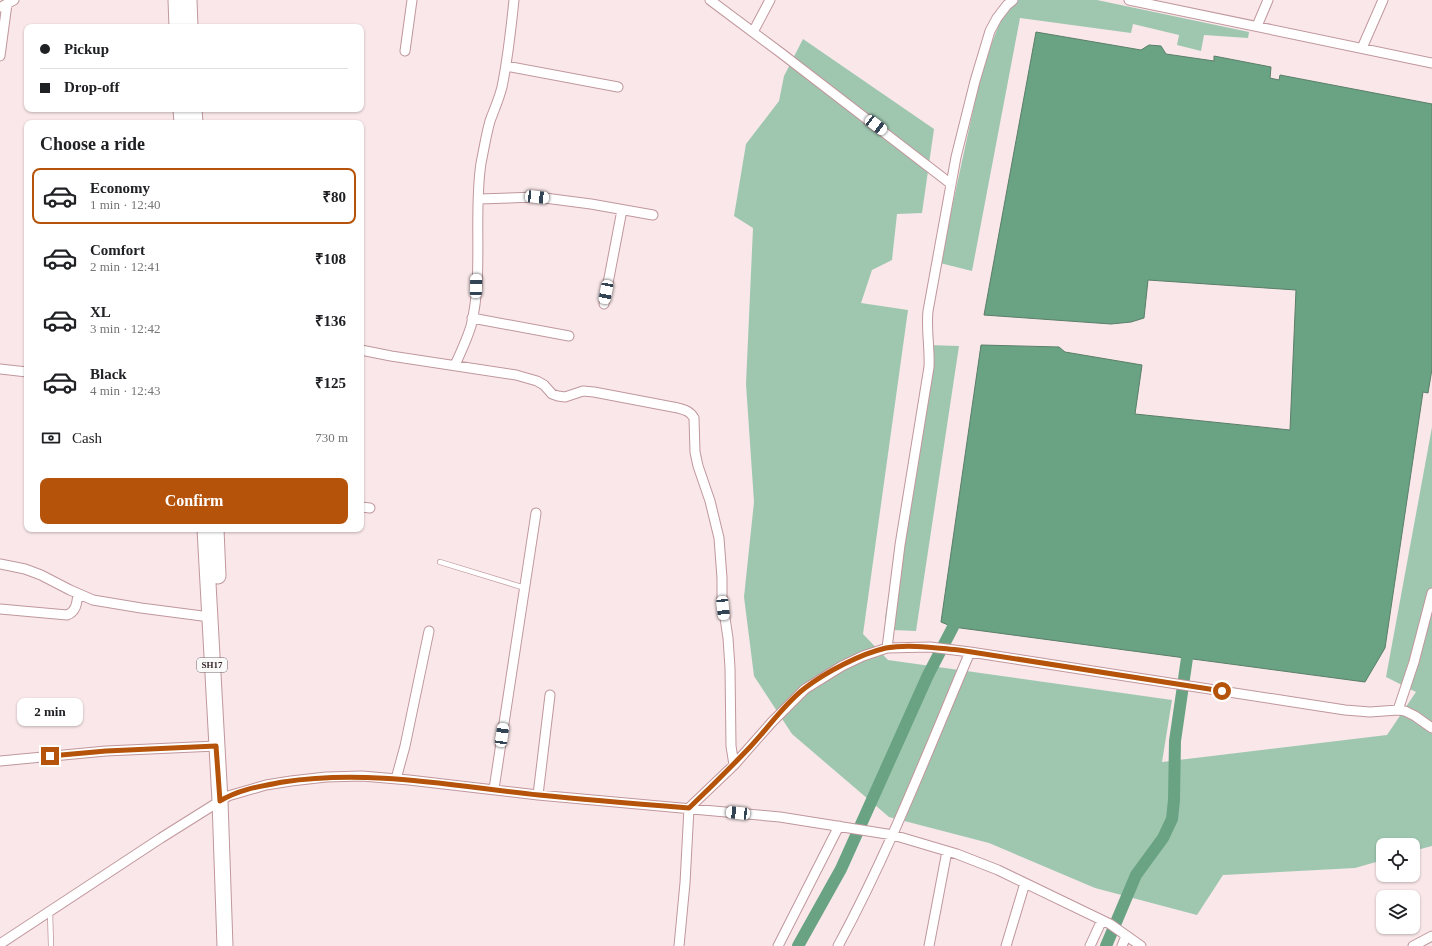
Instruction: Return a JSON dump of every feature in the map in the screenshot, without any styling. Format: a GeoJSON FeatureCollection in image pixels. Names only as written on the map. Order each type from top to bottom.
{"type":"FeatureCollection","features":[{"type":"Feature","properties":{"kind":"main road"},"geometry":{"type":"LineString","coordinates":[[176,0],[177,24]]}},
{"type":"Feature","properties":{"kind":"main road"},"geometry":{"type":"LineString","coordinates":[[189,0],[190,24]]}},
{"type":"Feature","properties":{"kind":"main road","name":"SH17"},"geometry":{"type":"LineString","coordinates":[[205,532],[216,746],[224,798],[234,946]]}},
{"type":"Feature","properties":{"kind":"main road","name":"SH17"},"geometry":{"type":"LineString","coordinates":[[216,532],[225,751],[224,798],[226,946]]}},
{"type":"Feature","properties":{"kind":"street"},"geometry":{"type":"LineString","coordinates":[[405,51],[412,0]]}},
{"type":"Feature","properties":{"kind":"street"},"geometry":{"type":"LineString","coordinates":[[455,365],[465,344],[472,318],[476,286],[481,164],[490,122],[501,88],[506,66],[514,0]]}},
{"type":"Feature","properties":{"kind":"street"},"geometry":{"type":"LineString","coordinates":[[710,0],[951,184]]}},
{"type":"Feature","properties":{"kind":"street"},"geometry":{"type":"LineString","coordinates":[[753,32],[770,0]]}},
{"type":"Feature","properties":{"kind":"street"},"geometry":{"type":"LineString","coordinates":[[886,648],[900,546],[929,367],[928,311],[951,184],[983,50],[990,31],[997,18],[1013,0]]}},
{"type":"Feature","properties":{"kind":"street"},"geometry":{"type":"LineString","coordinates":[[1129,0],[1432,63]]}},
{"type":"Feature","properties":{"kind":"street"},"geometry":{"type":"LineString","coordinates":[[1257,26],[1268,0]]}},
{"type":"Feature","properties":{"kind":"street"},"geometry":{"type":"LineString","coordinates":[[1362,48],[1383,0]]}},
{"type":"Feature","properties":{"kind":"street"},"geometry":{"type":"LineString","coordinates":[[0,56],[7,4]]}},
{"type":"Feature","properties":{"kind":"street"},"geometry":{"type":"LineString","coordinates":[[506,66],[618,87]]}},
{"type":"Feature","properties":{"kind":"street"},"geometry":{"type":"LineString","coordinates":[[479,198],[537,197],[572,201],[653,215]]}},
{"type":"Feature","properties":{"kind":"street"},"geometry":{"type":"LineString","coordinates":[[604,304],[622,210]]}},
{"type":"Feature","properties":{"kind":"street"},"geometry":{"type":"LineString","coordinates":[[472,318],[570,336]]}},
{"type":"Feature","properties":{"kind":"street"},"geometry":{"type":"LineString","coordinates":[[364,351],[391,356],[503,372],[529,378],[544,385],[552,394],[558,396],[565,396],[583,391],[594,392],[678,408],[692,414],[695,425],[695,452],[698,466],[710,501],[719,538],[722,598],[728,638],[730,668],[731,746],[734,765]]}},
{"type":"Feature","properties":{"kind":"street"},"geometry":{"type":"LineString","coordinates":[[0,369],[24,372]]}},
{"type":"Feature","properties":{"kind":"street"},"geometry":{"type":"LineString","coordinates":[[494,790],[536,513]]}},
{"type":"Feature","properties":{"kind":"street"},"geometry":{"type":"LineString","coordinates":[[0,564],[26,569],[93,600],[210,617]]}},
{"type":"Feature","properties":{"kind":"street"},"geometry":{"type":"LineString","coordinates":[[1398,710],[1410,676],[1432,593]]}},
{"type":"Feature","properties":{"kind":"street"},"geometry":{"type":"LineString","coordinates":[[0,609],[67,615],[74,609],[78,594]]}},
{"type":"Feature","properties":{"kind":"street"},"geometry":{"type":"LineString","coordinates":[[396,778],[405,746],[430,631]]}},
{"type":"Feature","properties":{"kind":"street"},"geometry":{"type":"LineString","coordinates":[[679,946],[685,883],[689,808],[734,765],[772,722],[805,689],[842,666],[863,656],[886,648],[930,647],[959,650],[1345,710],[1370,712],[1398,710],[1410,713],[1432,728]]}},
{"type":"Feature","properties":{"kind":"street"},"geometry":{"type":"LineString","coordinates":[[838,946],[893,835],[970,652]]}},
{"type":"Feature","properties":{"kind":"street"},"geometry":{"type":"LineString","coordinates":[[538,795],[550,695]]}},
{"type":"Feature","properties":{"kind":"street"},"geometry":{"type":"LineString","coordinates":[[0,761],[100,752],[216,746]]}},
{"type":"Feature","properties":{"kind":"street"},"geometry":{"type":"LineString","coordinates":[[0,944],[224,798],[266,785],[319,778],[362,776],[396,778],[538,795],[780,817],[893,835],[947,851],[986,865],[1106,922],[1141,946]]}},
{"type":"Feature","properties":{"kind":"street"},"geometry":{"type":"LineString","coordinates":[[778,946],[842,827]]}},
{"type":"Feature","properties":{"kind":"street"},"geometry":{"type":"LineString","coordinates":[[929,946],[947,851]]}},
{"type":"Feature","properties":{"kind":"street"},"geometry":{"type":"LineString","coordinates":[[1006,946],[1025,883]]}},
{"type":"Feature","properties":{"kind":"street"},"geometry":{"type":"LineString","coordinates":[[1090,946],[1106,922]]}},
{"type":"Feature","properties":{"kind":"street"},"geometry":{"type":"LineString","coordinates":[[1122,946],[1124,934]]}},
{"type":"Feature","properties":{"kind":"street"},"geometry":{"type":"LineString","coordinates":[[1413,946],[1432,936]]}},
{"type":"Feature","properties":{"kind":"lane"},"geometry":{"type":"LineString","coordinates":[[440,562],[525,588]]}},
{"type":"Feature","properties":{"kind":"lane"},"geometry":{"type":"LineString","coordinates":[[50,911],[51,946]]}},
{"type":"Feature","properties":{"kind":"shaded area"},"geometry":{"type":"Polygon","coordinates":[[[1018,0],[1097,0],[1249,32],[1248,38],[1204,35],[1201,51],[1177,45],[1179,35],[1133,24],[1131,33],[1020,18],[972,271],[940,263],[982,69],[1001,19],[1018,0]]]}},
{"type":"Feature","properties":{"kind":"shaded area"},"geometry":{"type":"Polygon","coordinates":[[[1036,32],[1141,50],[1149,45],[1161,46],[1166,54],[1214,61],[1214,56],[1271,67],[1270,78],[1279,80],[1280,75],[1432,104],[1432,369],[1428,393],[1423,392],[1385,648],[1365,682],[953,627],[941,622],[981,345],[1059,347],[1065,352],[1142,365],[1135,414],[1290,430],[1296,290],[1148,280],[1144,318],[1131,322],[1111,324],[984,315],[1036,32]]]}},
{"type":"Feature","properties":{"kind":"shaded area"},"geometry":{"type":"Polygon","coordinates":[[[803,39],[934,129],[922,213],[897,214],[892,260],[872,270],[861,303],[908,310],[863,634],[888,660],[1172,700],[1162,762],[1387,735],[1416,692],[1386,677],[1432,427],[1432,846],[1420,849],[1420,838],[1376,838],[1376,862],[1355,868],[1223,875],[1197,915],[1095,888],[989,843],[889,817],[792,734],[754,676],[744,597],[754,502],[746,384],[753,228],[734,216],[746,144],[779,101],[784,76],[803,39]]]}},
{"type":"Feature","properties":{"kind":"shaded area"},"geometry":{"type":"Polygon","coordinates":[[[928,345],[959,346],[916,631],[893,630],[885,618],[928,345]]]}},
{"type":"Feature","properties":{"kind":"waterway"},"geometry":{"type":"LineString","coordinates":[[798,946],[841,869],[928,675],[953,627]]}},
{"type":"Feature","properties":{"kind":"waterway"},"geometry":{"type":"LineString","coordinates":[[1106,946],[1136,875],[1163,838],[1172,819],[1174,800],[1175,741],[1187,658]]}},
{"type":"Feature","properties":{"kind":"route"},"geometry":{"type":"LineString","coordinates":[[50,756],[106,751],[216,746],[220,801],[228,796],[245,790],[266,785],[326,777],[362,776],[467,786],[538,795],[689,808],[734,765],[772,722],[805,689],[842,666],[863,656],[886,648],[930,647],[959,650],[1222,691]]}}]}
